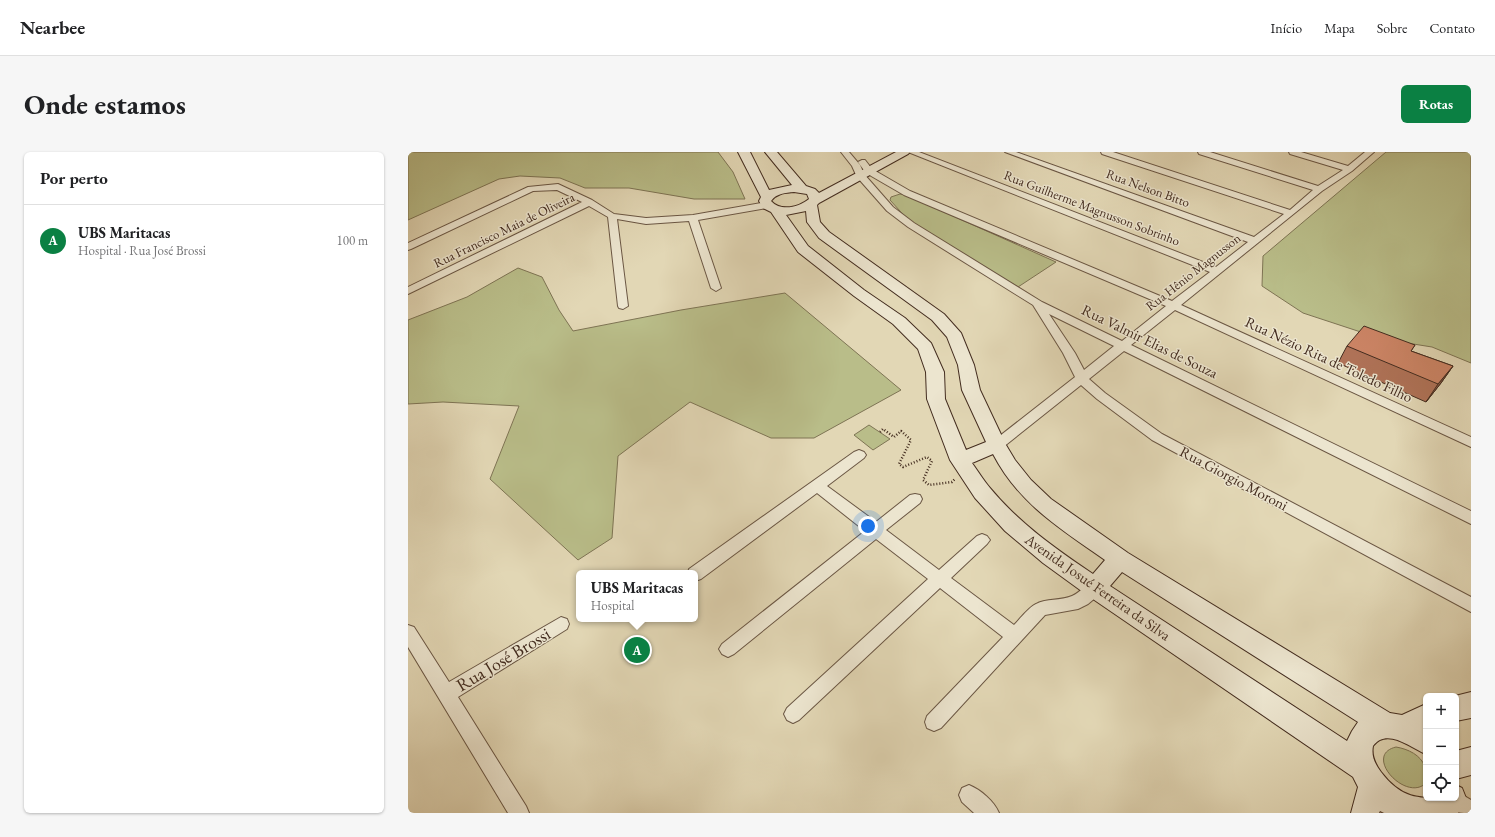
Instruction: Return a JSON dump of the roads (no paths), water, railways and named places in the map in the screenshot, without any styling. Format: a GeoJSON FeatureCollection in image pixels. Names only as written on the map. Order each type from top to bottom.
{"type":"FeatureCollection","features":[{"type":"Feature","properties":{"kind":"main road","name":"Avenida Josué Ferreira da Silva"},"geometry":{"type":"LineString","coordinates":[[744,152],[770,204],[803,249],[859,293],[899,321],[925,347],[935,372],[936,399],[964,465],[982,493],[1012,526],[1051,558],[1368,776],[1389,799],[1407,810],[1444,808]]}},
{"type":"Feature","properties":{"kind":"main road"},"geometry":{"type":"LineString","coordinates":[[771,152],[809,196],[814,222],[824,236],[938,317],[955,336],[966,365],[971,390],[997,445],[1008,465],[1024,485],[1044,505],[1120,559],[1410,728]]}},
{"type":"Feature","properties":{"kind":"main road"},"geometry":{"type":"LineString","coordinates":[[809,196],[794,188],[778,191],[770,204],[792,211],[800,209],[809,196],[862,168],[904,152]]}},
{"type":"Feature","properties":{"kind":"main road"},"geometry":{"type":"LineString","coordinates":[[862,168],[873,155]]}},
{"type":"Feature","properties":{"kind":"main road"},"geometry":{"type":"LineString","coordinates":[[964,465],[997,445]]}},
{"type":"Feature","properties":{"kind":"main road"},"geometry":{"type":"LineString","coordinates":[[1095,588],[1120,559]]}},
{"type":"Feature","properties":{"kind":"main road"},"geometry":{"type":"LineString","coordinates":[[1459,707],[1471,705]]}},
{"type":"Feature","properties":{"kind":"main road"},"geometry":{"type":"LineString","coordinates":[[1365,813],[1368,776],[1359,751],[1362,737],[1372,728],[1410,728]]}},
{"type":"Feature","properties":{"kind":"main road"},"geometry":{"type":"LineString","coordinates":[[1459,764],[1471,761]]}},
{"type":"Feature","properties":{"kind":"street","name":"Rua Valmir Elias de Souza"},"geometry":{"type":"LineString","coordinates":[[845,152],[862,168],[882,200],[890,209],[911,225],[1038,304],[1471,518]]}},
{"type":"Feature","properties":{"kind":"street","name":"Rua Guilherme Magnusson Sobrinho"},"geometry":{"type":"LineString","coordinates":[[912,152],[1218,271]]}},
{"type":"Feature","properties":{"kind":"street","name":"Rua Nelson Bitto"},"geometry":{"type":"LineString","coordinates":[[1009,152],[1255,241]]}},
{"type":"Feature","properties":{"kind":"street"},"geometry":{"type":"LineString","coordinates":[[1105,152],[1291,213]]}},
{"type":"Feature","properties":{"kind":"street"},"geometry":{"type":"LineString","coordinates":[[1202,152],[1319,189]]}},
{"type":"Feature","properties":{"kind":"street"},"geometry":{"type":"LineString","coordinates":[[1293,152],[1349,168]]}},
{"type":"Feature","properties":{"kind":"street","name":"Rua Hênio Magnusson"},"geometry":{"type":"LineString","coordinates":[[997,445],[1291,213],[1319,189],[1370,152]]}},
{"type":"Feature","properties":{"kind":"street","name":"Rua Nézio Rita de Toledo Filho"},"geometry":{"type":"LineString","coordinates":[[862,168],[907,193],[1174,306],[1471,442]]}},
{"type":"Feature","properties":{"kind":"street"},"geometry":{"type":"LineString","coordinates":[[408,247],[531,189],[558,187],[589,202],[612,216],[646,221],[693,218],[770,204]]}},
{"type":"Feature","properties":{"kind":"street"},"geometry":{"type":"LineString","coordinates":[[882,200],[892,194],[907,193]]}},
{"type":"Feature","properties":{"kind":"street","name":"Rua Francisco Maia de Oliveira"},"geometry":{"type":"LineString","coordinates":[[408,291],[589,202]]}},
{"type":"Feature","properties":{"kind":"street"},"geometry":{"type":"LineString","coordinates":[[612,216],[623,306]]}},
{"type":"Feature","properties":{"kind":"street"},"geometry":{"type":"LineString","coordinates":[[693,218],[716,288]]}},
{"type":"Feature","properties":{"kind":"street","name":"Rua Giorgio Moroni"},"geometry":{"type":"LineString","coordinates":[[1038,304],[1069,353],[1082,379],[1102,396],[1157,437],[1471,605]]}},
{"type":"Feature","properties":{"kind":"street"},"geometry":{"type":"LineString","coordinates":[[698,572],[859,456]]}},
{"type":"Feature","properties":{"kind":"street"},"geometry":{"type":"LineString","coordinates":[[817,486],[1015,636]]}},
{"type":"Feature","properties":{"kind":"street"},"geometry":{"type":"LineString","coordinates":[[728,649],[915,499]]}},
{"type":"Feature","properties":{"kind":"street"},"geometry":{"type":"LineString","coordinates":[[793,714],[982,540]]}},
{"type":"Feature","properties":{"kind":"street"},"geometry":{"type":"LineString","coordinates":[[934,722],[1040,609],[1072,604],[1082,600],[1095,588]]}},
{"type":"Feature","properties":{"kind":"street","name":"Rua José Brossi"},"geometry":{"type":"LineString","coordinates":[[446,694],[561,624]]}},
{"type":"Feature","properties":{"kind":"street"},"geometry":{"type":"LineString","coordinates":[[408,632],[519,813]]}},
{"type":"Feature","properties":{"kind":"street"},"geometry":{"type":"LineString","coordinates":[[969,795],[989,813]]}},
{"type":"Feature","properties":{"kind":"place","name":"UBS Maritacas"},"geometry":{"type":"Point","coordinates":[637,650]}}]}
